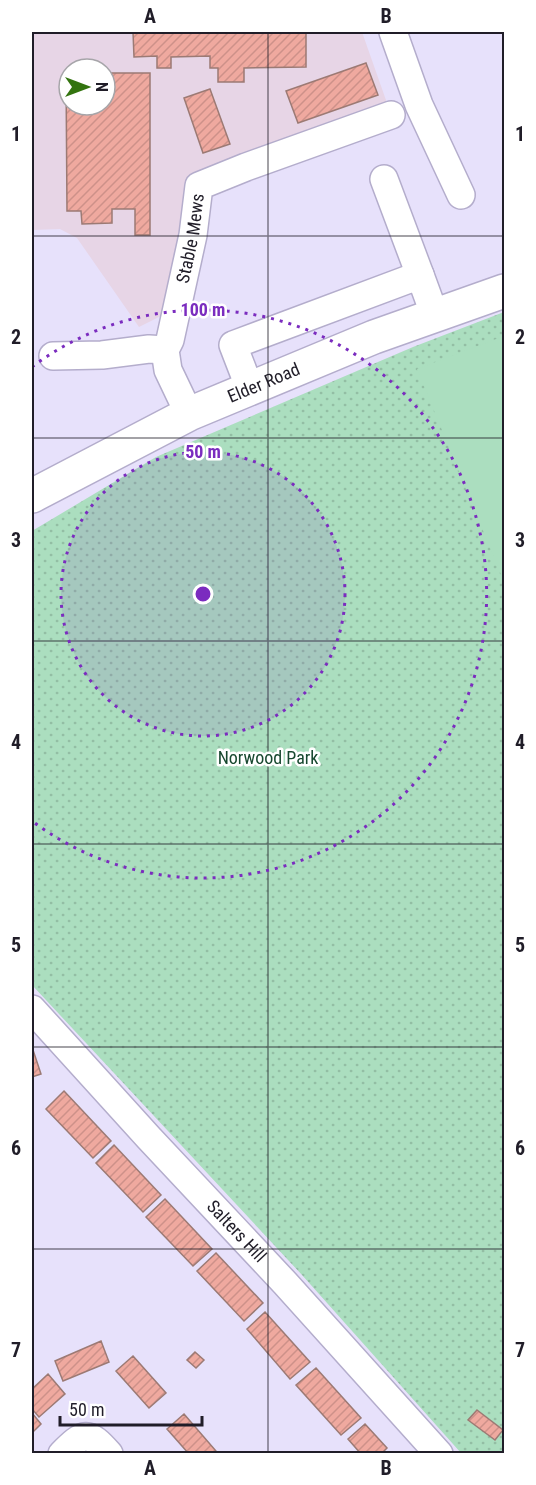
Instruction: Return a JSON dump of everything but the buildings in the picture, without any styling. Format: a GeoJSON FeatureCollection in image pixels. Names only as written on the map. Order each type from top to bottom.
{"type":"FeatureCollection","features":[{"type":"Feature","properties":{"kind":"main road","name":"Elder Road"},"geometry":{"type":"LineString","coordinates":[[32,496],[189,414],[375,338],[504,291]]}},
{"type":"Feature","properties":{"kind":"street"},"geometry":{"type":"LineString","coordinates":[[393,32],[419,105],[461,195]]}},
{"type":"Feature","properties":{"kind":"street","name":"Stable Mews"},"geometry":{"type":"LineString","coordinates":[[165,350],[170,340],[193,235],[200,186],[391,115]]}},
{"type":"Feature","properties":{"kind":"street"},"geometry":{"type":"LineString","coordinates":[[384,179],[435,316]]}},
{"type":"Feature","properties":{"kind":"street"},"geometry":{"type":"LineString","coordinates":[[250,389],[233,345],[420,275]]}},
{"type":"Feature","properties":{"kind":"street"},"geometry":{"type":"LineString","coordinates":[[53,356],[102,355],[148,349],[165,350],[168,370],[189,414]]}},
{"type":"Feature","properties":{"kind":"street","name":"Salters Hill"},"geometry":{"type":"LineString","coordinates":[[32,1009],[439,1454]]}},
{"type":"Feature","properties":{"kind":"street"},"geometry":{"type":"LineString","coordinates":[[63,1454],[76,1440],[86,1436],[95,1438],[109,1454]]}},
{"type":"Feature","properties":{"kind":"shaded area"},"geometry":{"type":"Polygon","coordinates":[[[32,32],[362,32],[387,103],[195,175],[171,311],[139,327],[77,238],[60,229],[32,230],[32,32]]]}},
{"type":"Feature","properties":{"kind":"green space","name":"Norwood Park"},"geometry":{"type":"Polygon","coordinates":[[[504,312],[504,1453],[461,1453],[302,1275],[32,985],[32,531],[156,457],[413,347],[504,312]]]}},
{"type":"Feature","properties":{"kind":"green space"},"geometry":{"type":"Polygon","coordinates":[[[504,336],[504,582],[417,369],[504,336]]]}}]}
